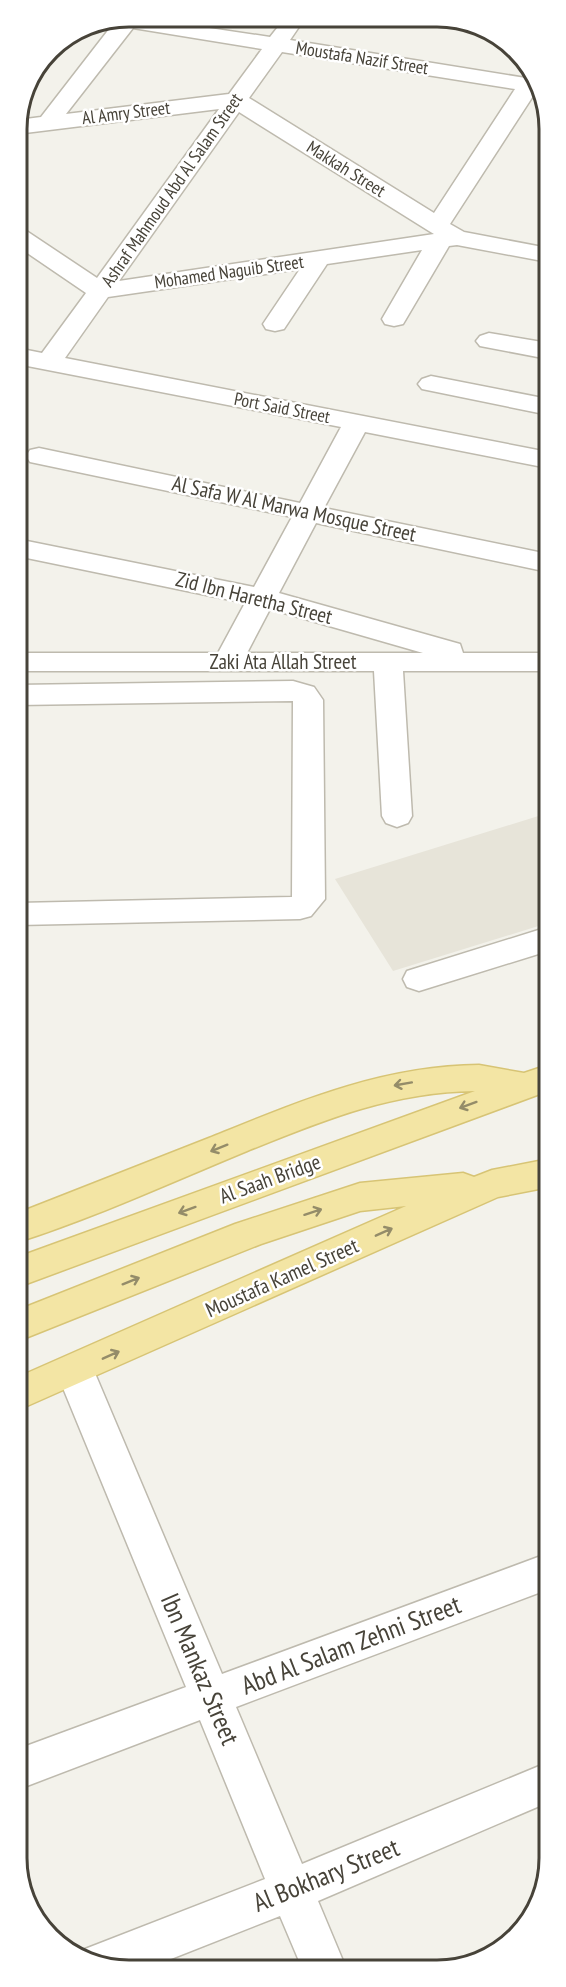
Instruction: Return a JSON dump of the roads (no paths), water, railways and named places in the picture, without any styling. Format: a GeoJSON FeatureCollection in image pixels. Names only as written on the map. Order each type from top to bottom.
{"type":"FeatureCollection","features":[{"type":"Feature","properties":{"kind":"main road"},"geometry":{"type":"LineString","coordinates":[[27,1224],[350,1096],[445,1077],[536,1081]]}},
{"type":"Feature","properties":{"kind":"main road","name":"Al Saah Bridge"},"geometry":{"type":"LineString","coordinates":[[27,1269],[536,1081]]}},
{"type":"Feature","properties":{"kind":"main road","name":"Moustafa Kamel Street"},"geometry":{"type":"LineString","coordinates":[[27,1390],[492,1184],[539,1175]]}},
{"type":"Feature","properties":{"kind":"main road","name":"Al Saah Bridge"},"geometry":{"type":"LineString","coordinates":[[27,1322],[248,1234],[360,1197],[492,1184]]}},
{"type":"Feature","properties":{"kind":"street","name":"Moustafa Nazif Street"},"geometry":{"type":"LineString","coordinates":[[167,27],[528,84]]}},
{"type":"Feature","properties":{"kind":"street","name":"Ashraf Mahmoud Abd Al Salam Street"},"geometry":{"type":"LineString","coordinates":[[49,362],[288,27]]}},
{"type":"Feature","properties":{"kind":"street"},"geometry":{"type":"LineString","coordinates":[[48,123],[116,28]]}},
{"type":"Feature","properties":{"kind":"street"},"geometry":{"type":"LineString","coordinates":[[394,319],[530,88]]}},
{"type":"Feature","properties":{"kind":"street","name":"Al Amry Street"},"geometry":{"type":"LineString","coordinates":[[27,126],[236,99]]}},
{"type":"Feature","properties":{"kind":"street","name":"Makkah Street"},"geometry":{"type":"LineString","coordinates":[[236,99],[444,235]]}},
{"type":"Feature","properties":{"kind":"street"},"geometry":{"type":"LineString","coordinates":[[444,235],[539,253]]}},
{"type":"Feature","properties":{"kind":"street","name":"Mohamed Naguib Street"},"geometry":{"type":"LineString","coordinates":[[100,291],[319,259],[444,235]]}},
{"type":"Feature","properties":{"kind":"street"},"geometry":{"type":"LineString","coordinates":[[27,242],[100,291]]}},
{"type":"Feature","properties":{"kind":"street"},"geometry":{"type":"LineString","coordinates":[[275,324],[319,259]]}},
{"type":"Feature","properties":{"kind":"street"},"geometry":{"type":"LineString","coordinates":[[489,341],[539,349]]}},
{"type":"Feature","properties":{"kind":"street","name":"Port Said Street"},"geometry":{"type":"LineString","coordinates":[[27,358],[357,422],[532,421],[539,438]]}},
{"type":"Feature","properties":{"kind":"street"},"geometry":{"type":"LineString","coordinates":[[431,384],[532,421]]}},
{"type":"Feature","properties":{"kind":"street"},"geometry":{"type":"LineString","coordinates":[[227,662],[357,422]]}},
{"type":"Feature","properties":{"kind":"street","name":"Al Safa W Al Marwa Mosque Street"},"geometry":{"type":"LineString","coordinates":[[39,456],[539,561]]}},
{"type":"Feature","properties":{"kind":"street","name":"Zid Ibn Haretha Street"},"geometry":{"type":"LineString","coordinates":[[27,549],[261,597],[487,662]]}},
{"type":"Feature","properties":{"kind":"street","name":"Zaki Ata Allah Street"},"geometry":{"type":"LineString","coordinates":[[27,662],[539,662]]}},
{"type":"Feature","properties":{"kind":"street"},"geometry":{"type":"LineString","coordinates":[[388,662],[397,816]]}},
{"type":"Feature","properties":{"kind":"street"},"geometry":{"type":"LineString","coordinates":[[27,695],[293,691],[304,694],[308,700],[309,888],[308,902],[300,908],[27,914]]}},
{"type":"Feature","properties":{"kind":"street"},"geometry":{"type":"LineString","coordinates":[[419,979],[539,942]]}},
{"type":"Feature","properties":{"kind":"street","name":"Ibn Mankaz Street"},"geometry":{"type":"LineString","coordinates":[[75,1371],[321,1960]]}},
{"type":"Feature","properties":{"kind":"street","name":"Abd Al Salam Zehni Street"},"geometry":{"type":"LineString","coordinates":[[27,1766],[539,1575]]}},
{"type":"Feature","properties":{"kind":"street","name":"Al Bokhary Street"},"geometry":{"type":"LineString","coordinates":[[117,1959],[292,1890],[539,1786]]}}]}
